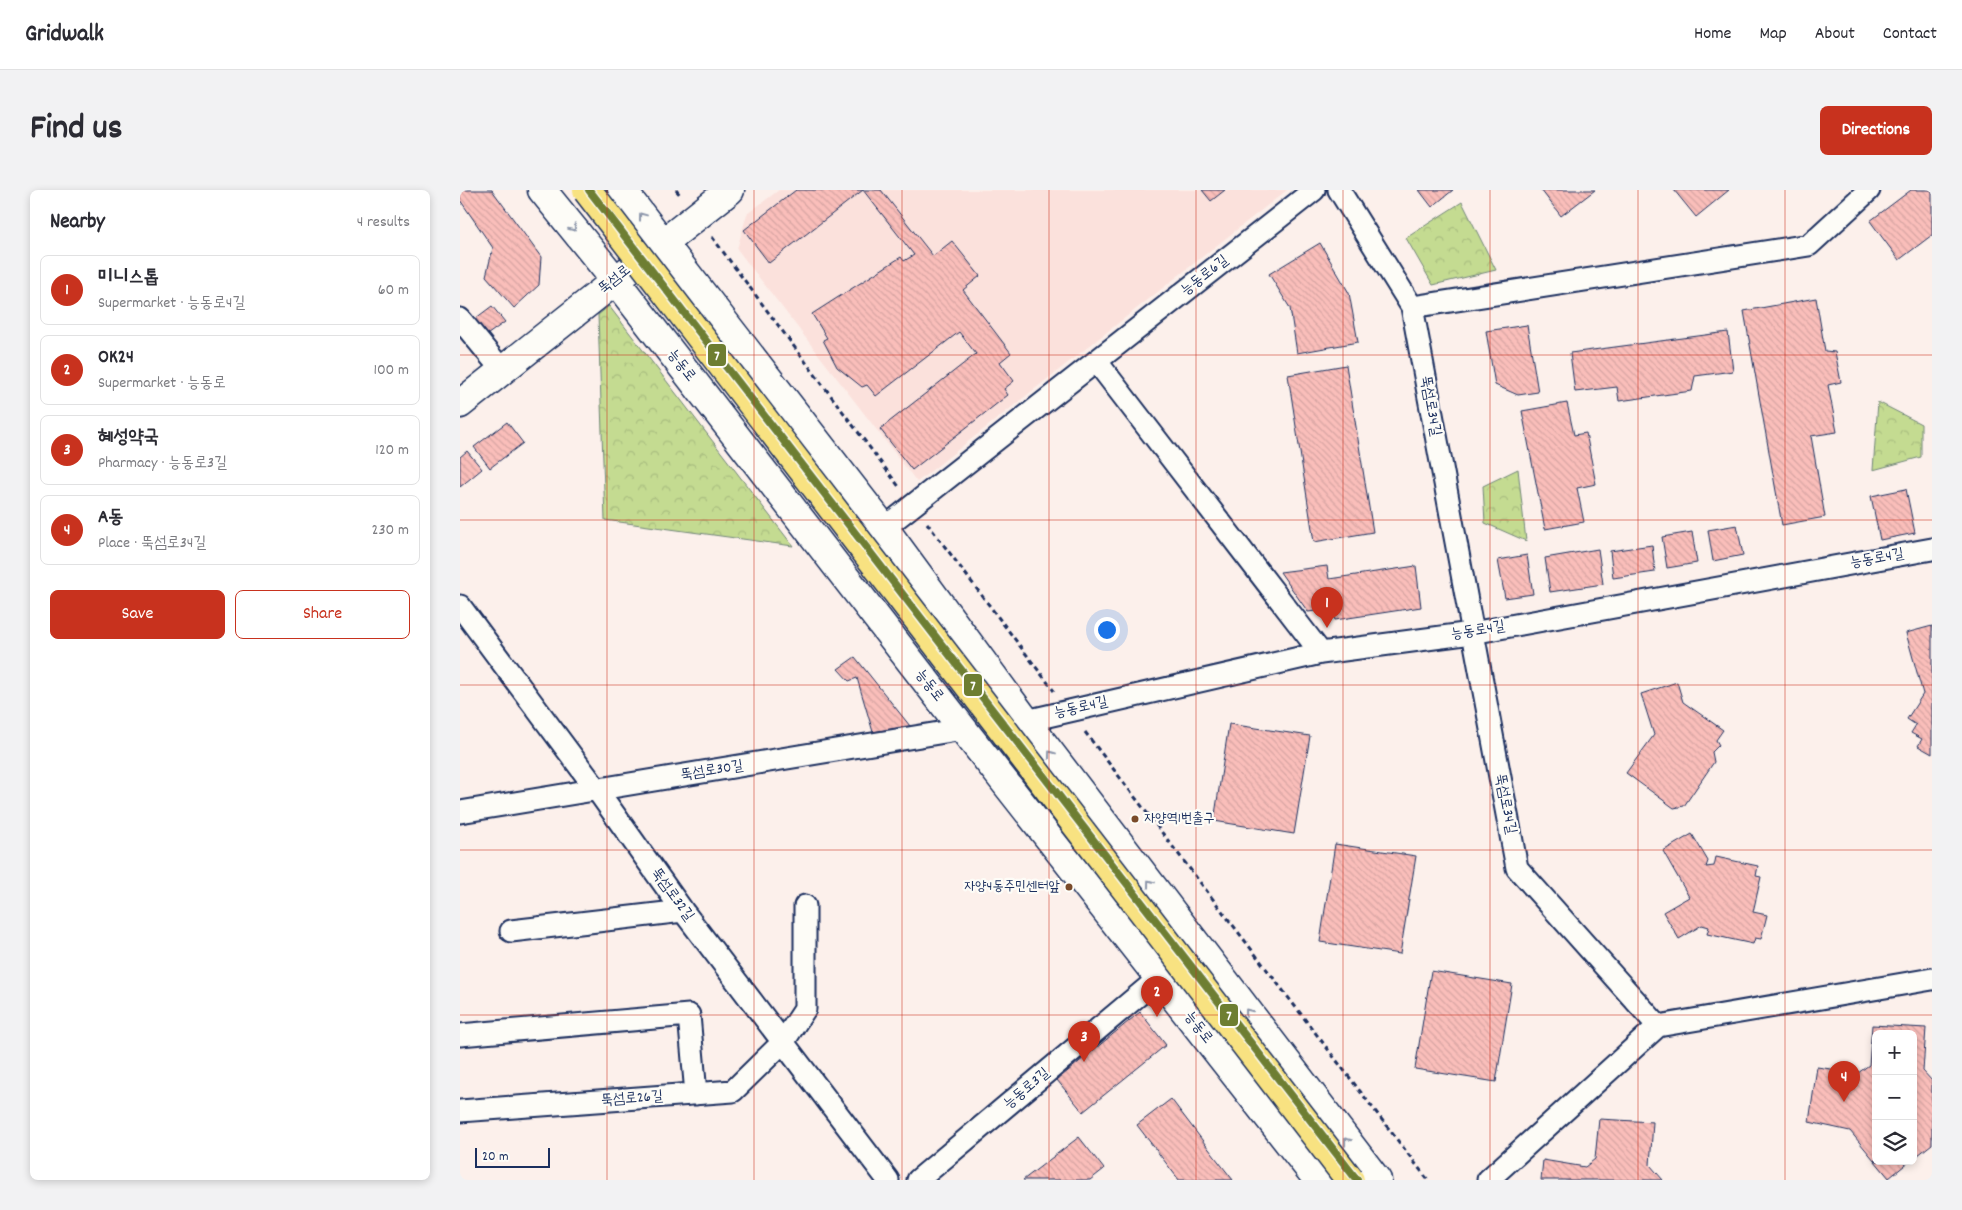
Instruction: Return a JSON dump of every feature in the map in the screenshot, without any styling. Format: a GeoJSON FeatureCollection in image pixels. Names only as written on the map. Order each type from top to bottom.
{"type":"FeatureCollection","features":[{"type":"Feature","properties":{"kind":"highway"},"geometry":{"type":"LineString","coordinates":[[567,190],[1328,1180]]}},
{"type":"Feature","properties":{"kind":"highway"},"geometry":{"type":"LineString","coordinates":[[587,190],[1350,1180]]}},
{"type":"Feature","properties":{"kind":"main road","name":"능동로"},"geometry":{"type":"LineString","coordinates":[[542,190],[615,280],[963,729],[1318,1180]]}},
{"type":"Feature","properties":{"kind":"main road"},"geometry":{"type":"LineString","coordinates":[[622,190],[884,528],[1026,721],[1377,1180]]}},
{"type":"Feature","properties":{"kind":"main road","name":"뚝섬로"},"geometry":{"type":"LineString","coordinates":[[460,404],[730,190]]}},
{"type":"Feature","properties":{"kind":"street","name":"능동로6길"},"geometry":{"type":"LineString","coordinates":[[884,528],[1314,190]]}},
{"type":"Feature","properties":{"kind":"street","name":"뚝섬로34길"},"geometry":{"type":"LineString","coordinates":[[1339,190],[1412,307],[1517,868],[1658,1026]]}},
{"type":"Feature","properties":{"kind":"street"},"geometry":{"type":"LineString","coordinates":[[1412,307],[1809,245],[1869,190]]}},
{"type":"Feature","properties":{"kind":"street"},"geometry":{"type":"LineString","coordinates":[[460,319],[502,370]]}},
{"type":"Feature","properties":{"kind":"street"},"geometry":{"type":"LineString","coordinates":[[1096,362],[1322,653]]}},
{"type":"Feature","properties":{"kind":"street","name":"능동로4길"},"geometry":{"type":"LineString","coordinates":[[1026,721],[1322,653],[1472,633],[1932,549]]}},
{"type":"Feature","properties":{"kind":"street","name":"뚝섬로32길"},"geometry":{"type":"LineString","coordinates":[[460,606],[597,790],[683,911],[784,1040],[888,1180]]}},
{"type":"Feature","properties":{"kind":"street","name":"뚝섬로30길"},"geometry":{"type":"LineString","coordinates":[[460,812],[963,729]]}},
{"type":"Feature","properties":{"kind":"street","name":"뚝섬로26길"},"geometry":{"type":"LineString","coordinates":[[460,1111],[733,1091],[784,1040],[805,1009],[805,906]]}},
{"type":"Feature","properties":{"kind":"street"},"geometry":{"type":"LineString","coordinates":[[512,931],[683,911]]}},
{"type":"Feature","properties":{"kind":"street","name":"능동로3길"},"geometry":{"type":"LineString","coordinates":[[918,1180],[1159,978]]}},
{"type":"Feature","properties":{"kind":"street"},"geometry":{"type":"LineString","coordinates":[[1488,1180],[1658,1026],[1932,979]]}},
{"type":"Feature","properties":{"kind":"street"},"geometry":{"type":"LineString","coordinates":[[460,1035],[689,1015],[696,1094]]}},
{"type":"Feature","properties":{"kind":"path"},"geometry":{"type":"LineString","coordinates":[[676,190],[913,505],[1428,1180]]}},
{"type":"Feature","properties":{"kind":"shaded area"},"geometry":{"type":"Polygon","coordinates":[[[779,190],[1287,190],[917,482],[737,249],[747,214],[779,190]]]}},
{"type":"Feature","properties":{"kind":"green space"},"geometry":{"type":"Polygon","coordinates":[[[1462,202],[1496,270],[1433,285],[1406,238],[1462,202]]]}},
{"type":"Feature","properties":{"kind":"green space"},"geometry":{"type":"Polygon","coordinates":[[[609,306],[793,546],[605,520],[598,315],[609,306]]]}},
{"type":"Feature","properties":{"kind":"green space"},"geometry":{"type":"Polygon","coordinates":[[[1878,402],[1921,424],[1921,457],[1873,470],[1878,402]]]}},
{"type":"Feature","properties":{"kind":"green space"},"geometry":{"type":"Polygon","coordinates":[[[1518,469],[1526,541],[1485,523],[1483,486],[1518,469]]]}},
{"type":"Feature","properties":{"kind":"building"},"geometry":{"type":"Polygon","coordinates":[[[460,190],[492,190],[541,257],[539,285],[514,308],[486,276],[493,248],[460,200],[460,190]]]}},
{"type":"Feature","properties":{"kind":"building"},"geometry":{"type":"Polygon","coordinates":[[[796,190],[863,190],[769,263],[744,230],[796,190]]]}},
{"type":"Feature","properties":{"kind":"building"},"geometry":{"type":"Polygon","coordinates":[[[863,190],[881,190],[933,256],[952,241],[980,276],[963,290],[1011,353],[1000,362],[1014,381],[1004,389],[1008,395],[912,470],[880,429],[976,354],[959,332],[876,396],[867,385],[862,387],[837,367],[823,340],[827,338],[812,314],[901,257],[904,261],[914,255],[863,190]]]}},
{"type":"Feature","properties":{"kind":"building"},"geometry":{"type":"Polygon","coordinates":[[[1202,190],[1225,190],[1211,201],[1202,190]]]}},
{"type":"Feature","properties":{"kind":"building"},"geometry":{"type":"Polygon","coordinates":[[[1419,190],[1453,190],[1432,207],[1419,190]]]}},
{"type":"Feature","properties":{"kind":"building"},"geometry":{"type":"Polygon","coordinates":[[[1541,190],[1595,190],[1561,216],[1541,190]]]}},
{"type":"Feature","properties":{"kind":"building"},"geometry":{"type":"Polygon","coordinates":[[[1674,190],[1729,190],[1696,217],[1674,190]]]}},
{"type":"Feature","properties":{"kind":"building"},"geometry":{"type":"Polygon","coordinates":[[[1911,190],[1932,190],[1932,235],[1899,260],[1870,221],[1911,190]]]}},
{"type":"Feature","properties":{"kind":"building"},"geometry":{"type":"Polygon","coordinates":[[[1320,243],[1349,293],[1358,342],[1297,353],[1290,308],[1269,274],[1320,243]]]}},
{"type":"Feature","properties":{"kind":"building"},"geometry":{"type":"Polygon","coordinates":[[[1816,298],[1825,351],[1835,352],[1841,382],[1828,385],[1837,432],[1811,436],[1825,517],[1782,525],[1744,311],[1816,298]]]}},
{"type":"Feature","properties":{"kind":"building"},"geometry":{"type":"Polygon","coordinates":[[[492,306],[505,322],[484,337],[472,321],[492,306]]]}},
{"type":"Feature","properties":{"kind":"building"},"geometry":{"type":"Polygon","coordinates":[[[1527,325],[1538,392],[1518,395],[1495,385],[1486,331],[1527,325]]]}},
{"type":"Feature","properties":{"kind":"building"},"geometry":{"type":"Polygon","coordinates":[[[1728,332],[1733,371],[1695,376],[1692,391],[1619,401],[1617,387],[1575,392],[1570,353],[1728,332]]]}},
{"type":"Feature","properties":{"kind":"building"},"geometry":{"type":"Polygon","coordinates":[[[1346,365],[1373,532],[1314,542],[1288,375],[1346,365]]]}},
{"type":"Feature","properties":{"kind":"building"},"geometry":{"type":"Polygon","coordinates":[[[1567,403],[1574,435],[1586,433],[1596,484],[1577,488],[1584,522],[1545,529],[1522,411],[1567,403]]]}},
{"type":"Feature","properties":{"kind":"building"},"geometry":{"type":"Polygon","coordinates":[[[507,422],[523,443],[490,468],[474,447],[507,422]]]}},
{"type":"Feature","properties":{"kind":"building"},"geometry":{"type":"Polygon","coordinates":[[[467,451],[482,469],[460,487],[460,457],[467,451]]]}},
{"type":"Feature","properties":{"kind":"building"},"geometry":{"type":"Polygon","coordinates":[[[1906,489],[1915,533],[1880,540],[1871,496],[1906,489]]]}},
{"type":"Feature","properties":{"kind":"building"},"geometry":{"type":"Polygon","coordinates":[[[1737,525],[1743,555],[1713,561],[1708,530],[1737,525]]]}},
{"type":"Feature","properties":{"kind":"building"},"geometry":{"type":"Polygon","coordinates":[[[1692,532],[1697,563],[1667,568],[1662,537],[1692,532]]]}},
{"type":"Feature","properties":{"kind":"building"},"geometry":{"type":"Polygon","coordinates":[[[1652,545],[1655,572],[1613,578],[1610,551],[1652,545]]]}},
{"type":"Feature","properties":{"kind":"building"},"geometry":{"type":"Polygon","coordinates":[[[1598,549],[1603,584],[1550,592],[1545,558],[1598,549]]]}},
{"type":"Feature","properties":{"kind":"building"},"geometry":{"type":"Polygon","coordinates":[[[1527,555],[1533,594],[1505,598],[1498,560],[1527,555]]]}},
{"type":"Feature","properties":{"kind":"building"},"geometry":{"type":"Polygon","coordinates":[[[1327,566],[1329,579],[1416,566],[1421,607],[1335,620],[1331,609],[1308,612],[1280,572],[1327,566]]]}},
{"type":"Feature","properties":{"kind":"building"},"geometry":{"type":"Polygon","coordinates":[[[1932,626],[1932,754],[1918,746],[1922,739],[1911,733],[1916,725],[1907,719],[1923,694],[1906,633],[1932,626]]]}},
{"type":"Feature","properties":{"kind":"building"},"geometry":{"type":"Polygon","coordinates":[[[855,657],[910,726],[873,732],[857,678],[849,681],[838,669],[855,657]]]}},
{"type":"Feature","properties":{"kind":"building"},"geometry":{"type":"Polygon","coordinates":[[[1677,682],[1683,702],[1723,730],[1716,740],[1719,745],[1712,752],[1714,762],[1684,806],[1674,808],[1626,773],[1654,735],[1641,694],[1677,682]]]}},
{"type":"Feature","properties":{"kind":"building"},"geometry":{"type":"Polygon","coordinates":[[[1229,724],[1310,736],[1294,834],[1214,821],[1229,724]]]}},
{"type":"Feature","properties":{"kind":"building"},"geometry":{"type":"Polygon","coordinates":[[[1692,834],[1708,861],[1706,867],[1714,866],[1716,857],[1758,866],[1756,876],[1761,877],[1753,912],[1767,915],[1761,939],[1755,938],[1753,944],[1707,934],[1709,927],[1702,925],[1679,939],[1663,912],[1689,897],[1663,851],[1692,834]]]}},
{"type":"Feature","properties":{"kind":"building"},"geometry":{"type":"Polygon","coordinates":[[[1335,844],[1416,856],[1400,954],[1320,942],[1335,844]]]}},
{"type":"Feature","properties":{"kind":"building"},"geometry":{"type":"Polygon","coordinates":[[[1431,971],[1512,984],[1496,1082],[1415,1069],[1431,971]]]}},
{"type":"Feature","properties":{"kind":"building"},"geometry":{"type":"Polygon","coordinates":[[[1140,1012],[1166,1045],[1083,1112],[1057,1080],[1140,1012]]]}},
{"type":"Feature","properties":{"kind":"building"},"geometry":{"type":"Polygon","coordinates":[[[1872,1025],[1926,1028],[1923,1071],[1932,1081],[1932,1144],[1917,1156],[1917,1030],[1872,1030],[1872,1158],[1850,1131],[1809,1122],[1817,1067],[1858,1073],[1869,1065],[1872,1025]]]}},
{"type":"Feature","properties":{"kind":"building"},"geometry":{"type":"Polygon","coordinates":[[[1171,1099],[1233,1180],[1179,1180],[1137,1125],[1171,1099]]]}},
{"type":"Feature","properties":{"kind":"building"},"geometry":{"type":"Polygon","coordinates":[[[1599,1119],[1653,1122],[1650,1165],[1663,1180],[1541,1180],[1543,1160],[1585,1167],[1595,1159],[1599,1119]]]}},
{"type":"Feature","properties":{"kind":"building"},"geometry":{"type":"Polygon","coordinates":[[[1079,1137],[1104,1169],[1090,1180],[1023,1180],[1079,1137]]]}},
{"type":"Feature","properties":{"kind":"building"},"geometry":{"type":"Polygon","coordinates":[[[1878,1165],[1905,1165],[1889,1178],[1878,1165]]]}},
{"type":"Feature","properties":{"kind":"transit line","name":"7"},"geometry":{"type":"LineString","coordinates":[[589,190],[1357,1180]]}},
{"type":"Feature","properties":{"kind":"place","name":"미니스톱"},"geometry":{"type":"Point","coordinates":[1327,628]}},
{"type":"Feature","properties":{"kind":"place","name":"자양역1번출구"},"geometry":{"type":"Point","coordinates":[1135,819]}},
{"type":"Feature","properties":{"kind":"place","name":"자양4동주민센터앞"},"geometry":{"type":"Point","coordinates":[1069,887]}},
{"type":"Feature","properties":{"kind":"place","name":"OK24"},"geometry":{"type":"Point","coordinates":[1157,1017]}},
{"type":"Feature","properties":{"kind":"place","name":"혜성약국"},"geometry":{"type":"Point","coordinates":[1084,1062]}},
{"type":"Feature","properties":{"kind":"place","name":"A동"},"geometry":{"type":"Point","coordinates":[1844,1102]}}]}
